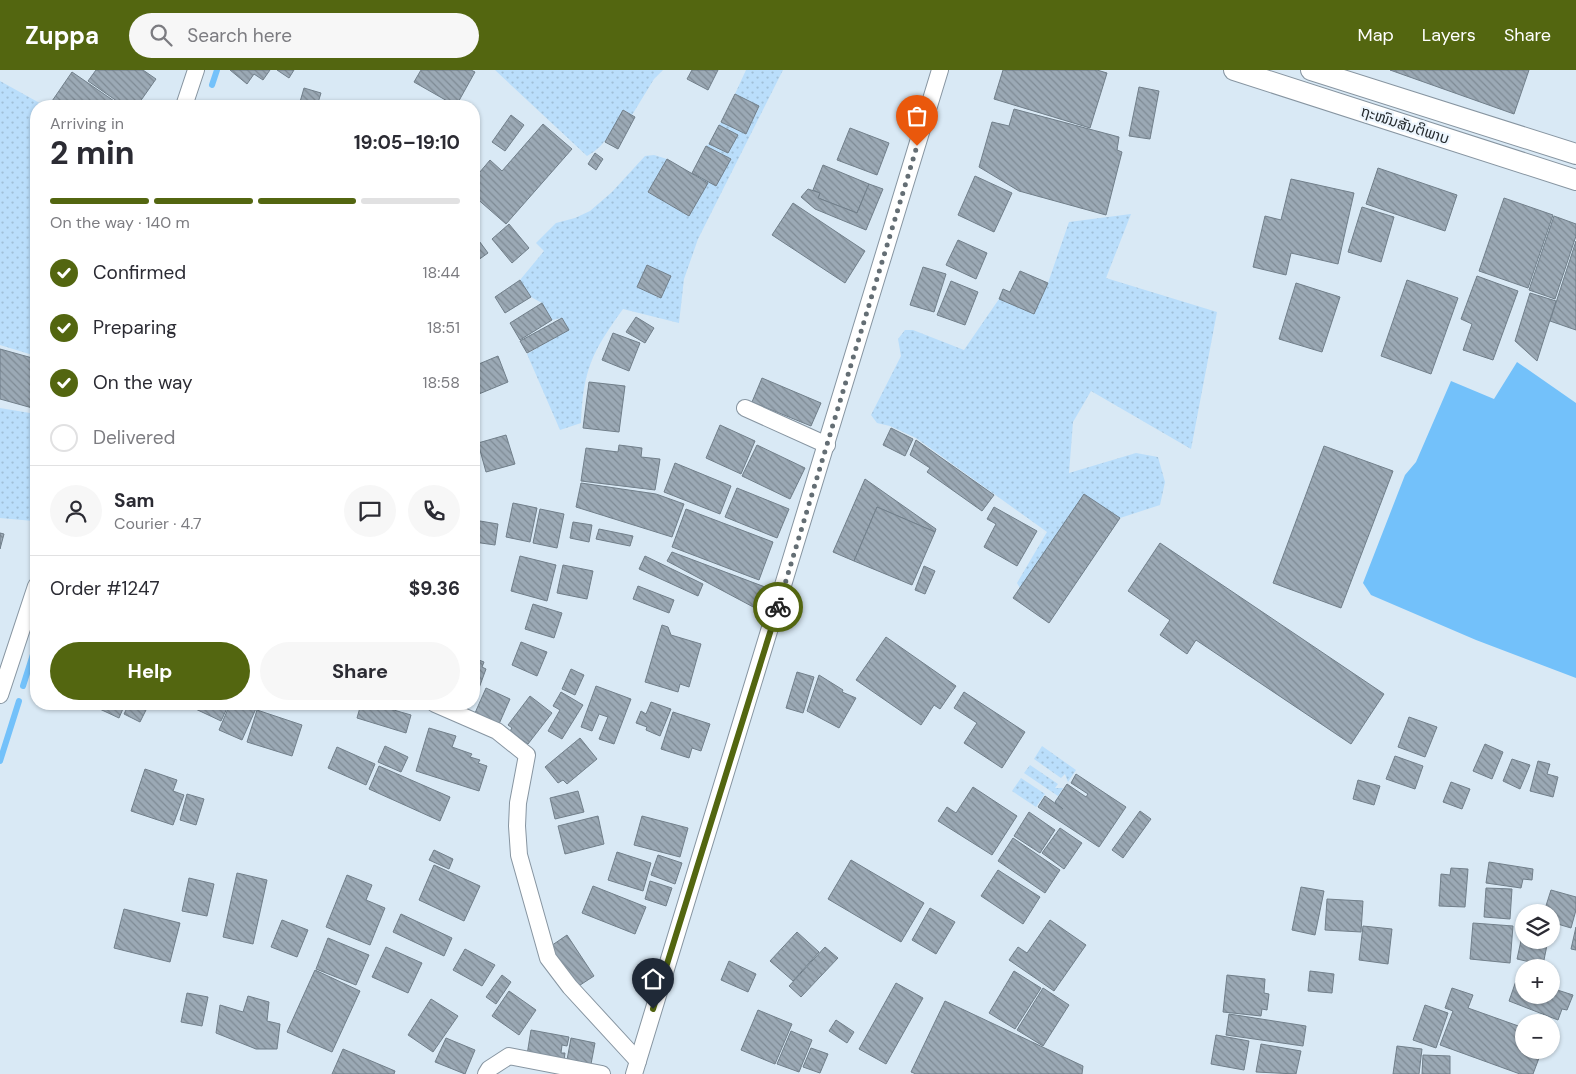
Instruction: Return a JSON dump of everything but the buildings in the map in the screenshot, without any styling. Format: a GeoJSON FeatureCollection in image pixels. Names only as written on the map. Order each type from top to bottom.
{"type":"FeatureCollection","features":[{"type":"Feature","properties":{"kind":"street"},"geometry":{"type":"LineString","coordinates":[[186,100],[196,70]]}},
{"type":"Feature","properties":{"kind":"street"},"geometry":{"type":"LineString","coordinates":[[636,1068],[940,70]]}},
{"type":"Feature","properties":{"kind":"street","name":"ຖະໜົນສັນຕິພາບ"},"geometry":{"type":"LineString","coordinates":[[1234,70],[1576,180]]}},
{"type":"Feature","properties":{"kind":"street","name":"ຖະໜົນສັນຕິພາບ"},"geometry":{"type":"LineString","coordinates":[[1312,70],[1355,77],[1576,154]]}},
{"type":"Feature","properties":{"kind":"street"},"geometry":{"type":"LineString","coordinates":[[745,408],[827,445]]}},
{"type":"Feature","properties":{"kind":"street"},"geometry":{"type":"LineString","coordinates":[[0,695],[30,608]]}},
{"type":"Feature","properties":{"kind":"street"},"geometry":{"type":"LineString","coordinates":[[449,710],[497,731],[527,755],[518,803],[519,855],[548,958],[636,1068]]}},
{"type":"Feature","properties":{"kind":"street"},"geometry":{"type":"LineString","coordinates":[[486,1074],[489,1069],[509,1056],[602,1074]]}},
{"type":"Feature","properties":{"kind":"shaded area"},"geometry":{"type":"Polygon","coordinates":[[[495,70],[663,70],[654,79],[632,115],[624,110],[604,142],[587,156],[495,70]]]}},
{"type":"Feature","properties":{"kind":"shaded area"},"geometry":{"type":"Polygon","coordinates":[[[746,70],[783,70],[698,239],[684,279],[679,323],[623,309],[604,337],[591,362],[584,389],[581,423],[560,430],[527,354],[568,330],[562,318],[552,320],[542,303],[531,297],[520,280],[544,251],[536,243],[556,223],[575,218],[590,211],[612,192],[645,156],[654,155],[667,159],[648,192],[689,216],[708,183],[692,173],[716,186],[731,159],[706,146],[709,144],[728,153],[738,135],[719,125],[721,122],[746,134],[759,107],[735,94],[746,70]],[[647,265],[637,287],[660,298],[671,276],[647,265]]]}},
{"type":"Feature","properties":{"kind":"shaded area"},"geometry":{"type":"Polygon","coordinates":[[[0,81],[34,100],[30,100],[30,354],[0,345],[0,81]]]}},
{"type":"Feature","properties":{"kind":"shaded area"},"geometry":{"type":"Polygon","coordinates":[[[1131,214],[1106,278],[1217,312],[1191,449],[1091,391],[1073,422],[1069,473],[1136,453],[1158,457],[1165,482],[1160,505],[1120,518],[1084,494],[1020,588],[1017,583],[1047,532],[916,438],[890,426],[877,423],[871,415],[901,356],[898,339],[905,330],[913,330],[964,350],[999,299],[1034,314],[1048,283],[1069,222],[1131,214]]]}},
{"type":"Feature","properties":{"kind":"shaded area"},"geometry":{"type":"Polygon","coordinates":[[[0,408],[30,413],[30,521],[0,518],[0,408]]]}},
{"type":"Feature","properties":{"kind":"shaded area"},"geometry":{"type":"Polygon","coordinates":[[[1042,746],[1076,770],[1068,782],[1065,774],[1061,778],[1034,759],[1042,746]]]}},
{"type":"Feature","properties":{"kind":"shaded area"},"geometry":{"type":"Polygon","coordinates":[[[1030,765],[1058,784],[1055,788],[1063,788],[1058,796],[1024,773],[1030,765]]]}},
{"type":"Feature","properties":{"kind":"shaded area"},"geometry":{"type":"Polygon","coordinates":[[[1021,778],[1045,794],[1036,807],[1012,791],[1021,778]]]}},
{"type":"Feature","properties":{"kind":"water"},"geometry":{"type":"Polygon","coordinates":[[[1517,362],[1576,403],[1576,678],[1476,640],[1371,595],[1363,583],[1405,475],[1416,462],[1451,381],[1494,399],[1517,362]]]}},
{"type":"Feature","properties":{"kind":"waterway"},"geometry":{"type":"LineString","coordinates":[[212,85],[217,70]]}},
{"type":"Feature","properties":{"kind":"waterway"},"geometry":{"type":"LineString","coordinates":[[23,686],[30,664]]}},
{"type":"Feature","properties":{"kind":"waterway"},"geometry":{"type":"LineString","coordinates":[[0,761],[19,701]]}},
{"type":"Feature","properties":{"kind":"way so far"},"geometry":{"type":"LineString","coordinates":[[778,607],[917,146]]}},
{"type":"Feature","properties":{"kind":"route"},"geometry":{"type":"LineString","coordinates":[[653,1009],[778,607]]}}]}
